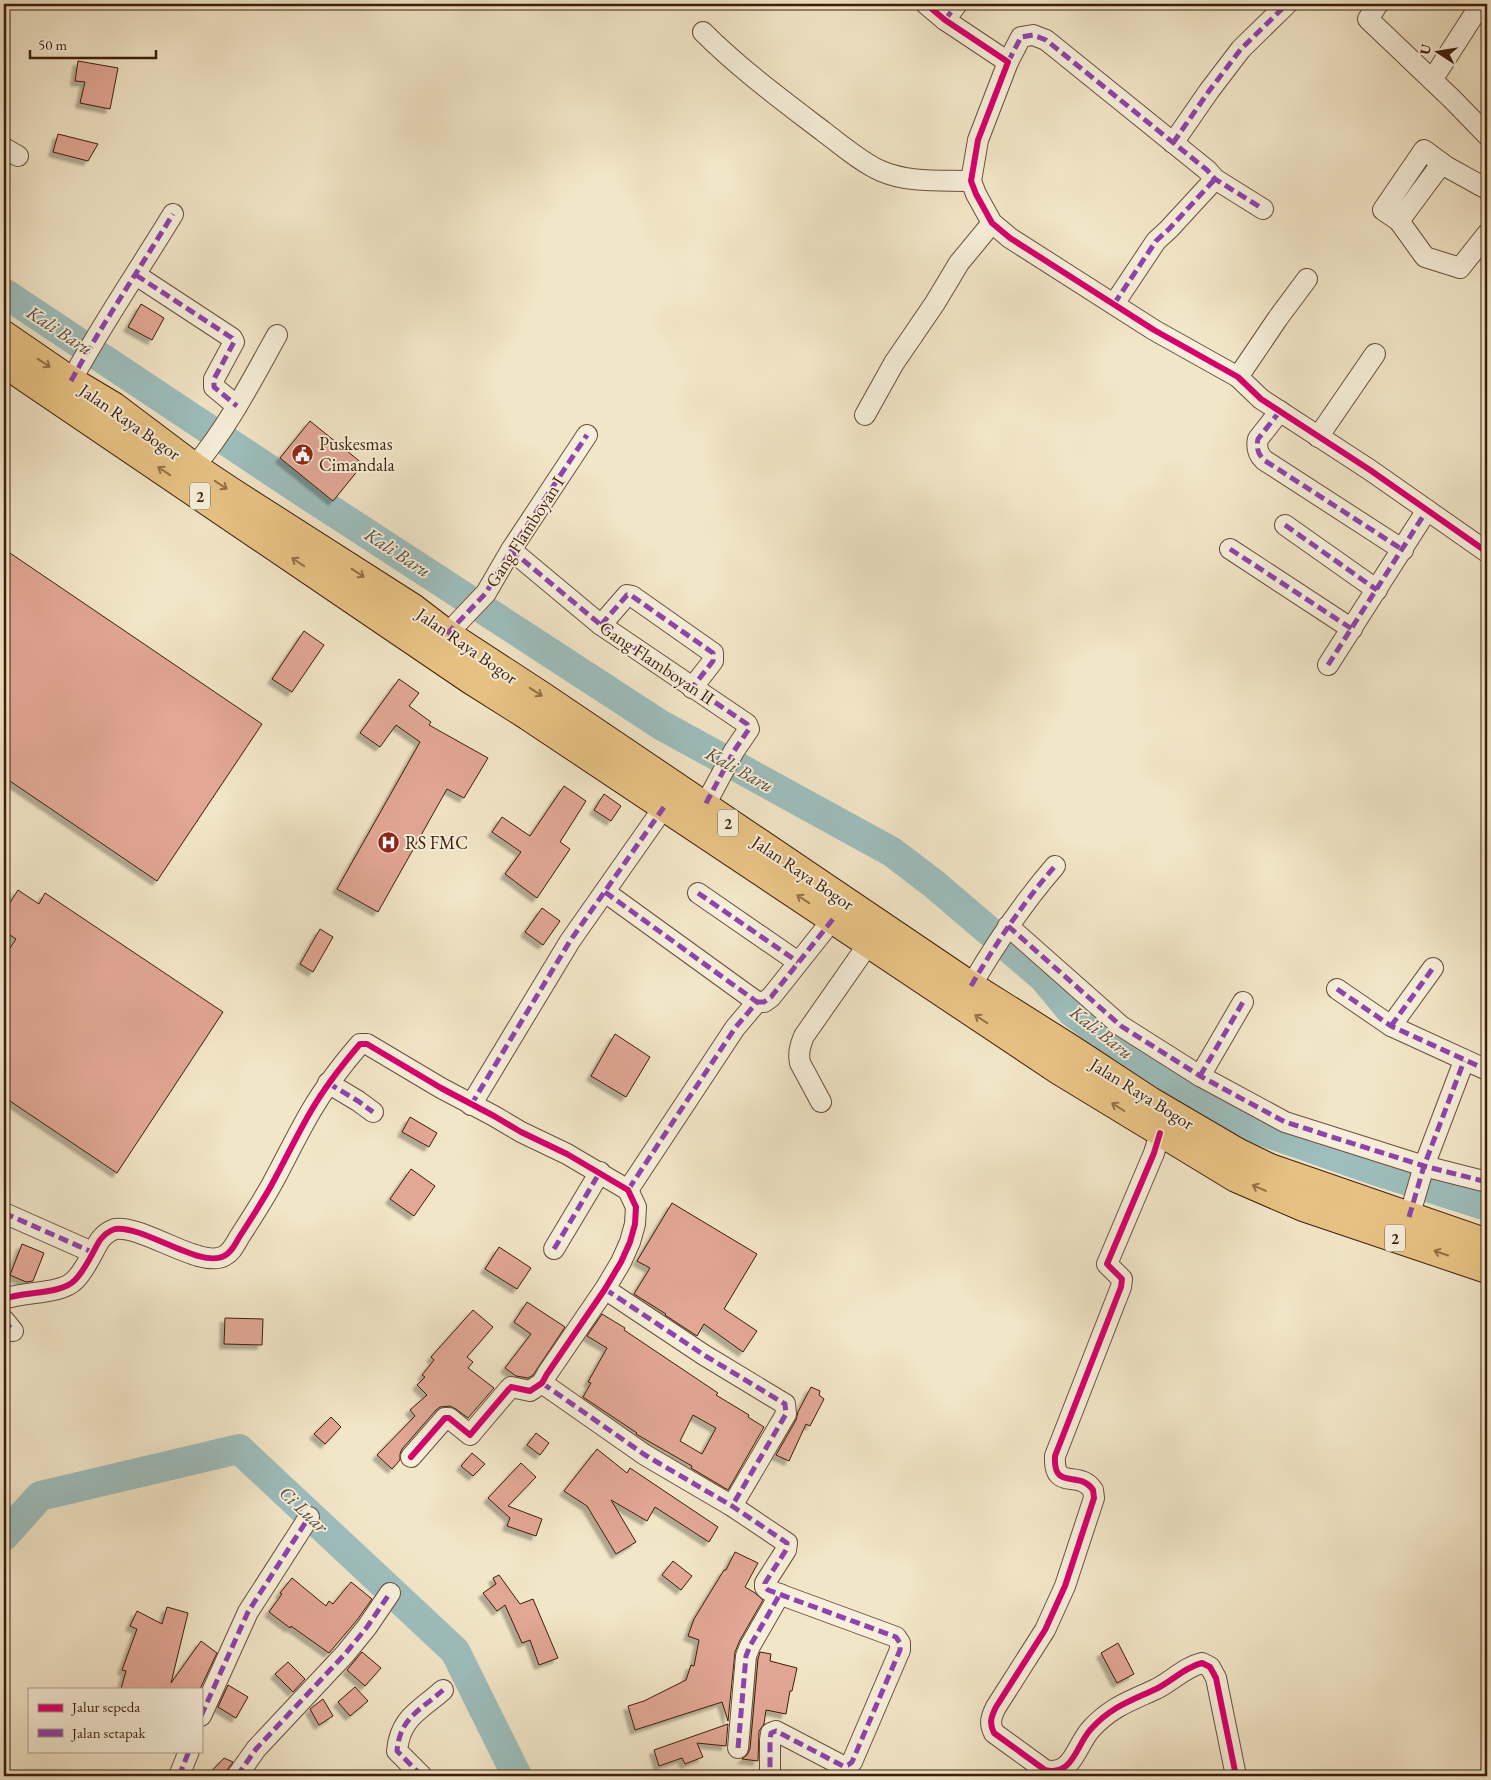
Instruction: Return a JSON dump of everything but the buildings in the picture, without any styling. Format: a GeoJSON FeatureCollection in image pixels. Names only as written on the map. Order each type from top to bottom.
{"type":"FeatureCollection","features":[{"type":"Feature","properties":{"kind":"highway","name":"Jalan Raya Bogor"},"geometry":{"type":"LineString","coordinates":[[4,336],[74,376],[113,406],[202,458],[413,608],[452,629],[542,696],[709,798],[975,979],[1071,1049],[1150,1101],[1237,1152],[1270,1168],[1412,1208],[1487,1243]]}},
{"type":"Feature","properties":{"kind":"highway","name":"Jalan Raya Bogor"},"geometry":{"type":"LineString","coordinates":[[4,363],[471,680],[528,716],[1060,1072],[1236,1178],[1303,1207],[1487,1269]]}},
{"type":"Feature","properties":{"kind":"street"},"geometry":{"type":"LineString","coordinates":[[926,4],[945,20],[1008,62]]}},
{"type":"Feature","properties":{"kind":"street"},"geometry":{"type":"LineString","coordinates":[[945,20],[957,4]]}},
{"type":"Feature","properties":{"kind":"street"},"geometry":{"type":"LineString","coordinates":[[1173,143],[1241,49],[1287,4]]}},
{"type":"Feature","properties":{"kind":"street"},"geometry":{"type":"LineString","coordinates":[[1378,4],[1368,19],[1486,130]]}},
{"type":"Feature","properties":{"kind":"street"},"geometry":{"type":"LineString","coordinates":[[1432,80],[1477,10]]}},
{"type":"Feature","properties":{"kind":"street"},"geometry":{"type":"LineString","coordinates":[[703,32],[722,51],[769,91],[851,152],[881,171],[910,178],[971,181]]}},
{"type":"Feature","properties":{"kind":"street"},"geometry":{"type":"LineString","coordinates":[[1263,209],[1215,179],[1207,170],[1046,40],[1038,36],[1027,35],[1021,37],[1008,62],[978,140],[971,181],[992,223],[1010,238],[1114,304],[1188,350],[1238,377],[1261,399],[1370,470],[1487,552]]}},
{"type":"Feature","properties":{"kind":"street"},"geometry":{"type":"LineString","coordinates":[[1487,189],[1442,163],[1424,150],[1383,210],[1399,221],[1425,257],[1460,268],[1487,234]]}},
{"type":"Feature","properties":{"kind":"street"},"geometry":{"type":"LineString","coordinates":[[1114,304],[1156,241],[1215,179]]}},
{"type":"Feature","properties":{"kind":"street"},"geometry":{"type":"LineString","coordinates":[[74,376],[107,318],[173,214]]}},
{"type":"Feature","properties":{"kind":"street"},"geometry":{"type":"LineString","coordinates":[[866,415],[894,363],[935,303],[959,263],[992,223]]}},
{"type":"Feature","properties":{"kind":"street"},"geometry":{"type":"LineString","coordinates":[[136,275],[232,338],[234,342],[213,383],[214,387],[234,411]]}},
{"type":"Feature","properties":{"kind":"street"},"geometry":{"type":"LineString","coordinates":[[1238,377],[1307,279]]}},
{"type":"Feature","properties":{"kind":"street"},"geometry":{"type":"LineString","coordinates":[[202,458],[234,411],[278,335]]}},
{"type":"Feature","properties":{"kind":"street"},"geometry":{"type":"LineString","coordinates":[[1318,437],[1375,354]]}},
{"type":"Feature","properties":{"kind":"street"},"geometry":{"type":"LineString","coordinates":[[1280,411],[1258,439],[1257,444],[1260,456],[1403,550]]}},
{"type":"Feature","properties":{"kind":"street","name":"Gang Flamboyan I"},"geometry":{"type":"LineString","coordinates":[[452,629],[486,593],[511,550],[587,435]]}},
{"type":"Feature","properties":{"kind":"street"},"geometry":{"type":"LineString","coordinates":[[1328,665],[1428,510]]}},
{"type":"Feature","properties":{"kind":"street"},"geometry":{"type":"LineString","coordinates":[[1285,525],[1378,590]]}},
{"type":"Feature","properties":{"kind":"street"},"geometry":{"type":"LineString","coordinates":[[1230,549],[1352,629]]}},
{"type":"Feature","properties":{"kind":"street","name":"Gang Flamboyan II"},"geometry":{"type":"LineString","coordinates":[[511,550],[601,625],[748,726],[750,729],[734,751],[709,798]]}},
{"type":"Feature","properties":{"kind":"street"},"geometry":{"type":"LineString","coordinates":[[601,625],[628,595],[632,596],[713,653],[713,661],[692,688]]}},
{"type":"Feature","properties":{"kind":"street"},"geometry":{"type":"LineString","coordinates":[[471,1105],[570,941],[664,807]]}},
{"type":"Feature","properties":{"kind":"street"},"geometry":{"type":"LineString","coordinates":[[975,979],[1005,929],[1055,866]]}},
{"type":"Feature","properties":{"kind":"street"},"geometry":{"type":"LineString","coordinates":[[605,892],[757,1002],[764,1002],[771,997],[832,919]]}},
{"type":"Feature","properties":{"kind":"street"},"geometry":{"type":"LineString","coordinates":[[698,893],[798,962]]}},
{"type":"Feature","properties":{"kind":"street"},"geometry":{"type":"LineString","coordinates":[[1005,929],[1121,1026],[1200,1076],[1285,1122],[1424,1168],[1487,1182]]}},
{"type":"Feature","properties":{"kind":"street"},"geometry":{"type":"LineString","coordinates":[[821,1102],[800,1063],[801,1044],[804,1036],[869,943]]}},
{"type":"Feature","properties":{"kind":"street"},"geometry":{"type":"LineString","coordinates":[[1391,1026],[1433,968]]}},
{"type":"Feature","properties":{"kind":"street"},"geometry":{"type":"LineString","coordinates":[[1338,989],[1391,1026],[1487,1070]]}},
{"type":"Feature","properties":{"kind":"street"},"geometry":{"type":"LineString","coordinates":[[628,1190],[735,1028],[757,1002]]}},
{"type":"Feature","properties":{"kind":"street"},"geometry":{"type":"LineString","coordinates":[[1200,1076],[1242,1002]]}},
{"type":"Feature","properties":{"kind":"street"},"geometry":{"type":"LineString","coordinates":[[4,1299],[58,1289],[74,1282],[92,1252],[106,1234],[114,1230],[124,1229],[203,1257],[221,1258],[226,1255],[234,1247],[271,1186],[328,1083],[360,1044],[367,1044],[471,1105],[600,1172],[628,1190],[636,1207],[635,1224],[630,1242],[621,1262],[542,1383],[530,1390],[511,1387],[470,1435],[448,1418],[444,1418],[411,1457]]}},
{"type":"Feature","properties":{"kind":"street"},"geometry":{"type":"LineString","coordinates":[[1412,1208],[1424,1168],[1464,1061]]}},
{"type":"Feature","properties":{"kind":"street"},"geometry":{"type":"LineString","coordinates":[[328,1083],[373,1112]]}},
{"type":"Feature","properties":{"kind":"street"},"geometry":{"type":"LineString","coordinates":[[1160,1133],[1154,1153],[1107,1264],[1122,1279],[1121,1287],[1054,1456],[1056,1473],[1060,1477],[1084,1482],[1093,1490],[1094,1498],[1065,1586],[1045,1630],[996,1707],[990,1725],[994,1733],[1045,1770],[1054,1773],[1067,1766],[1090,1730],[1107,1714],[1125,1702],[1156,1688],[1193,1665],[1202,1663],[1210,1667],[1216,1678],[1236,1776]]}},
{"type":"Feature","properties":{"kind":"street"},"geometry":{"type":"LineString","coordinates":[[554,1249],[600,1172]]}},
{"type":"Feature","properties":{"kind":"street"},"geometry":{"type":"LineString","coordinates":[[4,1213],[92,1252]]}},
{"type":"Feature","properties":{"kind":"street"},"geometry":{"type":"LineString","coordinates":[[605,1289],[704,1355],[785,1404],[786,1414],[732,1506]]}},
{"type":"Feature","properties":{"kind":"street"},"geometry":{"type":"LineString","coordinates":[[542,1383],[645,1455],[732,1506],[787,1544],[786,1550],[765,1583],[765,1587],[768,1590],[896,1637],[900,1642],[900,1650],[852,1762],[843,1766],[776,1731],[771,1733],[770,1740],[770,1776]]}},
{"type":"Feature","properties":{"kind":"street"},"geometry":{"type":"LineString","coordinates":[[202,1714],[248,1612],[309,1517]]}},
{"type":"Feature","properties":{"kind":"street"},"geometry":{"type":"LineString","coordinates":[[237,1776],[256,1749],[362,1634],[390,1593]]}},
{"type":"Feature","properties":{"kind":"street"},"geometry":{"type":"LineString","coordinates":[[738,1748],[746,1656],[780,1594]]}},
{"type":"Feature","properties":{"kind":"street"},"geometry":{"type":"LineString","coordinates":[[422,1776],[397,1751],[398,1742],[411,1716],[443,1690]]}},
{"type":"Feature","properties":{"kind":"street"},"geometry":{"type":"LineString","coordinates":[[180,1776],[189,1752]]}},
{"type":"Feature","properties":{"kind":"waterway","name":"Kali Baru"},"geometry":{"type":"LineString","coordinates":[[4,293],[297,488],[661,725],[892,852],[934,884],[1043,977],[1072,1012],[1151,1070],[1248,1126],[1380,1172],[1487,1206]]}},
{"type":"Feature","properties":{"kind":"waterway","name":"Ci Luar"},"geometry":{"type":"LineString","coordinates":[[4,1536],[40,1496],[239,1449],[455,1651],[517,1776]]}},
{"type":"Feature","properties":{"kind":"marked path"},"geometry":{"type":"LineString","coordinates":[[945,20],[957,4]]}},
{"type":"Feature","properties":{"kind":"marked path"},"geometry":{"type":"LineString","coordinates":[[1173,143],[1241,49],[1287,4]]}},
{"type":"Feature","properties":{"kind":"marked path"},"geometry":{"type":"LineString","coordinates":[[1008,62],[1021,37],[1033,35],[1046,40],[1207,170],[1215,179],[1263,209]]}},
{"type":"Feature","properties":{"kind":"marked path"},"geometry":{"type":"LineString","coordinates":[[1114,304],[1156,241],[1215,179]]}},
{"type":"Feature","properties":{"kind":"marked path"},"geometry":{"type":"LineString","coordinates":[[71,381],[173,214]]}},
{"type":"Feature","properties":{"kind":"marked path"},"geometry":{"type":"LineString","coordinates":[[136,275],[232,338],[234,342],[214,379],[214,387],[237,406]]}},
{"type":"Feature","properties":{"kind":"marked path"},"geometry":{"type":"LineString","coordinates":[[1280,411],[1258,439],[1257,448],[1262,458],[1403,550]]}},
{"type":"Feature","properties":{"kind":"marked path"},"geometry":{"type":"LineString","coordinates":[[447,634],[486,593],[511,550],[587,435]]}},
{"type":"Feature","properties":{"kind":"marked path"},"geometry":{"type":"LineString","coordinates":[[1328,665],[1427,510]]}},
{"type":"Feature","properties":{"kind":"marked path"},"geometry":{"type":"LineString","coordinates":[[1285,525],[1377,590]]}},
{"type":"Feature","properties":{"kind":"marked path"},"geometry":{"type":"LineString","coordinates":[[1230,549],[1352,629]]}},
{"type":"Feature","properties":{"kind":"marked path"},"geometry":{"type":"LineString","coordinates":[[511,550],[601,625],[747,724],[749,729],[734,751],[704,807]]}},
{"type":"Feature","properties":{"kind":"marked path"},"geometry":{"type":"LineString","coordinates":[[601,625],[627,595],[632,596],[713,653],[713,661],[692,688]]}},
{"type":"Feature","properties":{"kind":"marked path"},"geometry":{"type":"LineString","coordinates":[[471,1105],[570,941],[664,807]]}},
{"type":"Feature","properties":{"kind":"marked path"},"geometry":{"type":"LineString","coordinates":[[971,986],[1010,924],[1055,866]]}},
{"type":"Feature","properties":{"kind":"marked path"},"geometry":{"type":"LineString","coordinates":[[605,892],[757,1002],[735,1028],[628,1190]]}},
{"type":"Feature","properties":{"kind":"marked path"},"geometry":{"type":"LineString","coordinates":[[698,893],[798,962]]}},
{"type":"Feature","properties":{"kind":"marked path"},"geometry":{"type":"LineString","coordinates":[[757,1002],[764,1002],[771,997],[833,919]]}},
{"type":"Feature","properties":{"kind":"marked path"},"geometry":{"type":"LineString","coordinates":[[1008,926],[1121,1026],[1200,1076],[1285,1122],[1424,1166],[1487,1182]]}},
{"type":"Feature","properties":{"kind":"marked path"},"geometry":{"type":"LineString","coordinates":[[1391,1026],[1433,968]]}},
{"type":"Feature","properties":{"kind":"marked path"},"geometry":{"type":"LineString","coordinates":[[1337,989],[1391,1026],[1487,1070]]}},
{"type":"Feature","properties":{"kind":"marked path"},"geometry":{"type":"LineString","coordinates":[[1200,1076],[1243,1002]]}},
{"type":"Feature","properties":{"kind":"marked path"},"geometry":{"type":"LineString","coordinates":[[1409,1217],[1424,1166],[1464,1061]]}},
{"type":"Feature","properties":{"kind":"marked path"},"geometry":{"type":"LineString","coordinates":[[328,1083],[373,1112]]}},
{"type":"Feature","properties":{"kind":"marked path"},"geometry":{"type":"LineString","coordinates":[[554,1249],[600,1172]]}},
{"type":"Feature","properties":{"kind":"marked path"},"geometry":{"type":"LineString","coordinates":[[4,1213],[92,1252]]}},
{"type":"Feature","properties":{"kind":"marked path"},"geometry":{"type":"LineString","coordinates":[[605,1289],[704,1355],[785,1404],[786,1414],[732,1506]]}},
{"type":"Feature","properties":{"kind":"marked path"},"geometry":{"type":"LineString","coordinates":[[4,1320],[13,1331]]}},
{"type":"Feature","properties":{"kind":"marked path"},"geometry":{"type":"LineString","coordinates":[[542,1383],[645,1455],[732,1506],[787,1543],[786,1550],[765,1583],[765,1587],[768,1590],[896,1637],[900,1643],[900,1650],[852,1762],[843,1766],[776,1731],[771,1733],[770,1740],[770,1776]]}},
{"type":"Feature","properties":{"kind":"marked path"},"geometry":{"type":"LineString","coordinates":[[202,1714],[248,1612],[309,1517]]}},
{"type":"Feature","properties":{"kind":"marked path"},"geometry":{"type":"LineString","coordinates":[[237,1776],[256,1749],[345,1654],[367,1627],[390,1593]]}},
{"type":"Feature","properties":{"kind":"marked path"},"geometry":{"type":"LineString","coordinates":[[738,1748],[746,1656],[780,1594]]}},
{"type":"Feature","properties":{"kind":"marked path"},"geometry":{"type":"LineString","coordinates":[[422,1776],[397,1751],[399,1739],[402,1730],[413,1715],[443,1690]]}},
{"type":"Feature","properties":{"kind":"marked path"},"geometry":{"type":"LineString","coordinates":[[179,1776],[189,1752]]}},
{"type":"Feature","properties":{"kind":"cycle path"},"geometry":{"type":"LineString","coordinates":[[926,4],[945,20],[1008,62],[978,140],[971,181],[992,223],[1010,238],[1154,330],[1238,377],[1261,399],[1370,470],[1487,552]]}},
{"type":"Feature","properties":{"kind":"cycle path"},"geometry":{"type":"LineString","coordinates":[[4,1299],[69,1285],[82,1271],[100,1240],[107,1233],[115,1229],[141,1233],[201,1257],[214,1258],[227,1254],[233,1248],[272,1184],[322,1093],[360,1044],[367,1044],[441,1088],[521,1132],[567,1154],[628,1190],[636,1207],[635,1224],[630,1242],[621,1262],[542,1383],[530,1391],[511,1387],[470,1435],[449,1418],[445,1418],[411,1457]]}},
{"type":"Feature","properties":{"kind":"cycle path"},"geometry":{"type":"LineString","coordinates":[[1160,1133],[1154,1153],[1107,1264],[1122,1279],[1121,1287],[1055,1456],[1055,1467],[1058,1474],[1062,1477],[1087,1484],[1093,1490],[1094,1498],[1065,1586],[1045,1630],[996,1707],[991,1723],[994,1733],[1045,1770],[1054,1771],[1062,1769],[1073,1758],[1086,1736],[1098,1721],[1121,1705],[1162,1686],[1190,1668],[1202,1663],[1210,1667],[1216,1678],[1236,1776]]}},
{"type":"Feature","properties":{"kind":"place","name":"Puskesmas Cimandala"},"geometry":{"type":"Point","coordinates":[303,454]}},
{"type":"Feature","properties":{"kind":"place","name":"RS FMC"},"geometry":{"type":"Point","coordinates":[389,843]}}]}
